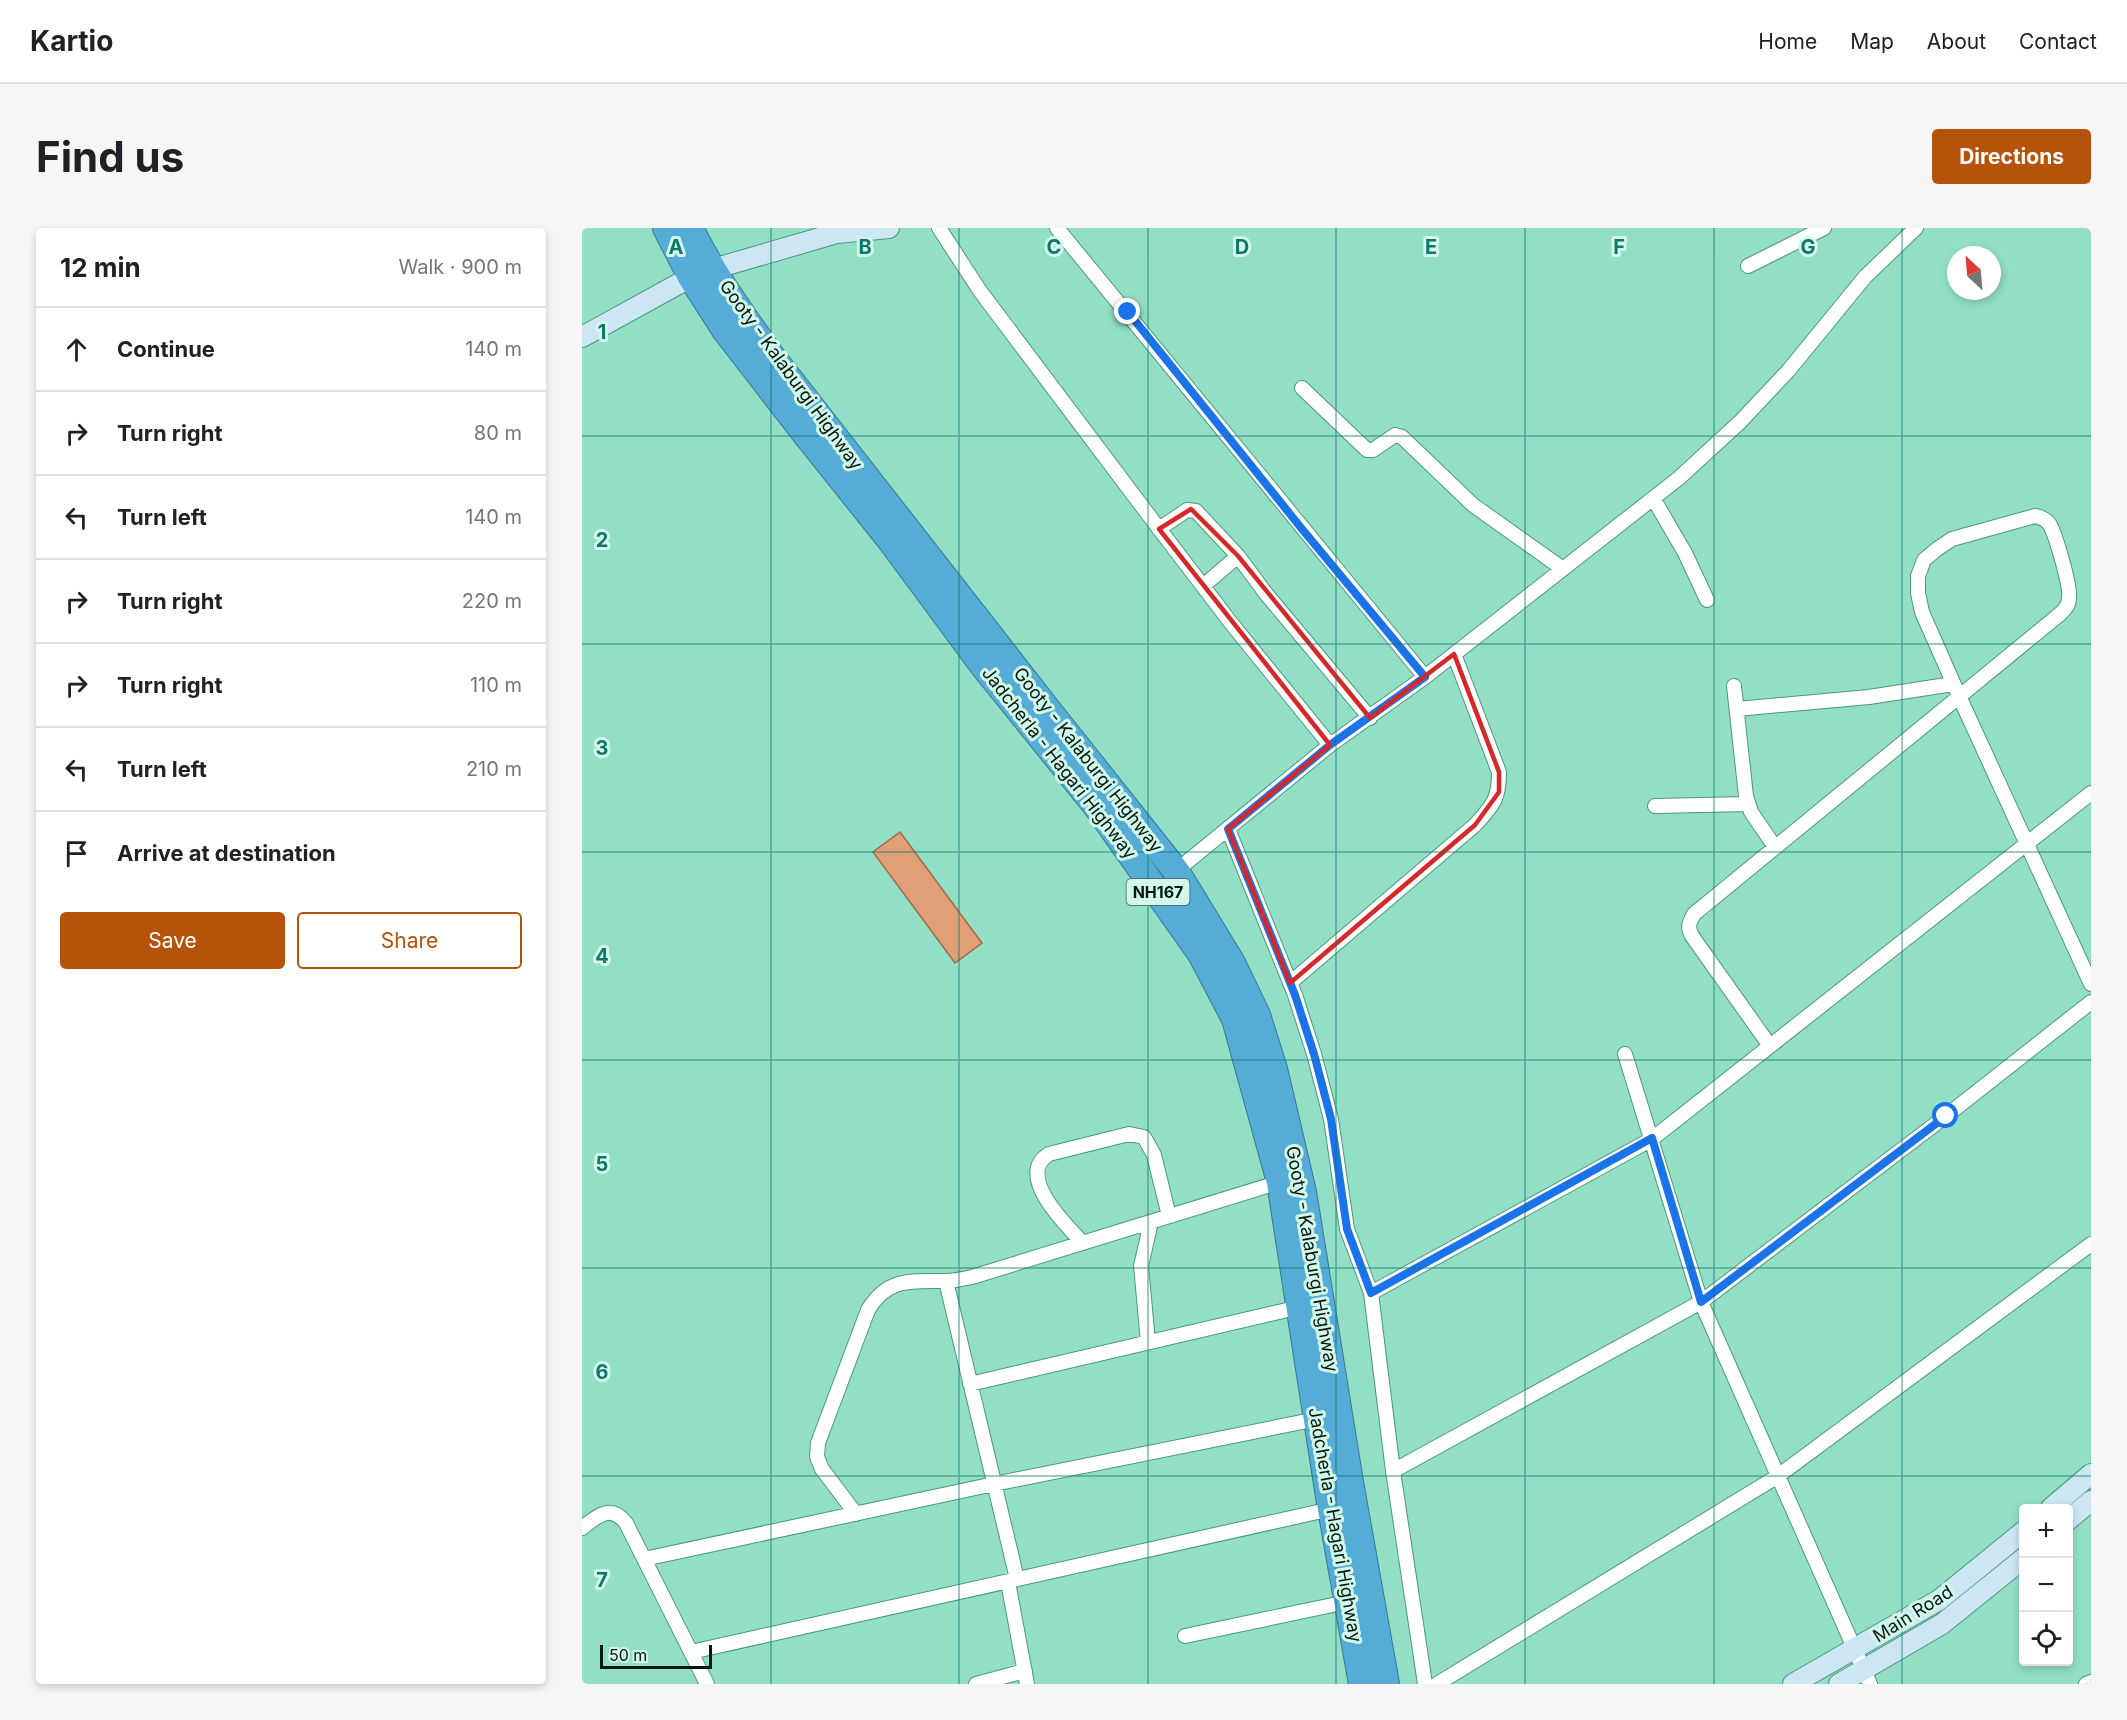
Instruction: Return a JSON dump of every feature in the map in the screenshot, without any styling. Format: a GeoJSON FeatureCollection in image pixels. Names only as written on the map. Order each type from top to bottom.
{"type":"FeatureCollection","features":[{"type":"Feature","properties":{"kind":"highway","name":"Jadcherla - Hagari Highway"},"geometry":{"type":"LineString","coordinates":[[666,228],[702,273],[739,348],[891,540],[981,663],[1097,807],[1201,954],[1235,1019],[1280,1182],[1331,1509],[1362,1684]]}},
{"type":"Feature","properties":{"kind":"highway","name":"Gooty - Kalaburgi Highway"},"geometry":{"type":"LineString","coordinates":[[690,228],[702,273],[740,312],[770,354],[1176,871],[1232,963],[1257,1015],[1274,1069],[1303,1192],[1350,1482],[1386,1684]]}},
{"type":"Feature","properties":{"kind":"street"},"geometry":{"type":"LineString","coordinates":[[582,337],[702,273],[837,233],[888,228]]}},
{"type":"Feature","properties":{"kind":"street"},"geometry":{"type":"LineString","coordinates":[[939,228],[980,291],[1159,529],[1330,745]]}},
{"type":"Feature","properties":{"kind":"street"},"geometry":{"type":"LineString","coordinates":[[1057,228],[1425,677]]}},
{"type":"Feature","properties":{"kind":"street"},"geometry":{"type":"LineString","coordinates":[[1748,266],[1824,228]]}},
{"type":"Feature","properties":{"kind":"street"},"geometry":{"type":"LineString","coordinates":[[1176,871],[1330,745],[1425,677],[1679,478],[1740,422],[1788,370],[1866,277],[1916,228]]}},
{"type":"Feature","properties":{"kind":"street"},"geometry":{"type":"LineString","coordinates":[[1302,388],[1367,450],[1373,450],[1395,435],[1402,437],[1473,505],[1563,569]]}},
{"type":"Feature","properties":{"kind":"street"},"geometry":{"type":"LineString","coordinates":[[1653,498],[1686,554],[1707,600]]}},
{"type":"Feature","properties":{"kind":"street"},"geometry":{"type":"LineString","coordinates":[[1159,529],[1188,510],[1194,510],[1238,556],[1267,595],[1370,718]]}},
{"type":"Feature","properties":{"kind":"street"},"geometry":{"type":"LineString","coordinates":[[1770,1046],[1692,936],[1688,926],[1694,914],[1775,848],[1956,690],[2060,614],[2069,600],[2069,589],[2050,526],[2041,517],[2035,516],[1952,539],[1924,560],[1918,576],[1918,593],[1922,612],[1956,690],[2091,984]]}},
{"type":"Feature","properties":{"kind":"street"},"geometry":{"type":"LineString","coordinates":[[1203,586],[1238,556]]}},
{"type":"Feature","properties":{"kind":"street"},"geometry":{"type":"LineString","coordinates":[[1290,983],[1475,825],[1490,809],[1499,792],[1499,772],[1454,654]]}},
{"type":"Feature","properties":{"kind":"street"},"geometry":{"type":"LineString","coordinates":[[1734,686],[1748,804],[1775,848]]}},
{"type":"Feature","properties":{"kind":"street"},"geometry":{"type":"LineString","coordinates":[[1737,709],[1956,690]]}},
{"type":"Feature","properties":{"kind":"street"},"geometry":{"type":"LineString","coordinates":[[1371,1293],[1652,1138],[2091,793]]}},
{"type":"Feature","properties":{"kind":"street"},"geometry":{"type":"LineString","coordinates":[[1655,806],[1748,804]]}},
{"type":"Feature","properties":{"kind":"street"},"geometry":{"type":"LineString","coordinates":[[1228,829],[1290,983],[1314,1054],[1331,1119],[1347,1229],[1371,1293],[1393,1471],[1425,1684]]}},
{"type":"Feature","properties":{"kind":"street"},"geometry":{"type":"LineString","coordinates":[[1393,1471],[1701,1302],[1946,1116],[2091,1002]]}},
{"type":"Feature","properties":{"kind":"street"},"geometry":{"type":"LineString","coordinates":[[1624,1054],[1652,1138],[1701,1302],[1868,1677]]}},
{"type":"Feature","properties":{"kind":"street"},"geometry":{"type":"LineString","coordinates":[[1083,1243],[1058,1217],[1042,1192],[1038,1170],[1040,1162],[1049,1154],[1129,1134],[1144,1137],[1154,1155],[1169,1216]]}},
{"type":"Feature","properties":{"kind":"street"},"geometry":{"type":"LineString","coordinates":[[856,1514],[822,1469],[817,1457],[818,1443],[868,1310],[875,1298],[885,1289],[918,1280],[946,1281],[980,1275],[1280,1182]]}},
{"type":"Feature","properties":{"kind":"street"},"geometry":{"type":"LineString","coordinates":[[1148,1342],[1141,1266],[1151,1222]]}},
{"type":"Feature","properties":{"kind":"street"},"geometry":{"type":"LineString","coordinates":[[1437,1684],[1778,1476],[2091,1244]]}},
{"type":"Feature","properties":{"kind":"street"},"geometry":{"type":"LineString","coordinates":[[946,1281],[994,1484],[1012,1580],[1026,1678],[976,1684]]}},
{"type":"Feature","properties":{"kind":"street"},"geometry":{"type":"LineString","coordinates":[[970,1384],[1300,1307]]}},
{"type":"Feature","properties":{"kind":"street"},"geometry":{"type":"LineString","coordinates":[[644,1559],[994,1484],[1317,1419]]}},
{"type":"Feature","properties":{"kind":"street"},"geometry":{"type":"LineString","coordinates":[[2057,1504],[2091,1474]]}},
{"type":"Feature","properties":{"kind":"street"},"geometry":{"type":"LineString","coordinates":[[2073,1516],[2091,1501]]}},
{"type":"Feature","properties":{"kind":"street"},"geometry":{"type":"LineString","coordinates":[[691,1652],[1331,1509]]}},
{"type":"Feature","properties":{"kind":"street"},"geometry":{"type":"LineString","coordinates":[[582,1528],[603,1514],[611,1512],[618,1514],[626,1523],[707,1684]]}},
{"type":"Feature","properties":{"kind":"street","name":"Main Road"},"geometry":{"type":"LineString","coordinates":[[1793,1684],[1939,1600],[2019,1536]]}},
{"type":"Feature","properties":{"kind":"street","name":"Main Road"},"geometry":{"type":"LineString","coordinates":[[1839,1684],[1868,1677],[1942,1624],[2019,1562]]}},
{"type":"Feature","properties":{"kind":"street"},"geometry":{"type":"LineString","coordinates":[[1185,1636],[1347,1602]]}},
{"type":"Feature","properties":{"kind":"street"},"geometry":{"type":"LineString","coordinates":[[2086,1684],[2091,1682]]}},
{"type":"Feature","properties":{"kind":"highlighted area"},"geometry":{"type":"Polygon","coordinates":[[[1191,509],[1238,556],[1370,718],[1454,654],[1499,772],[1499,792],[1475,825],[1290,983],[1228,829],[1330,745],[1159,529],[1191,509]]]}},
{"type":"Feature","properties":{"kind":"building"},"geometry":{"type":"Polygon","coordinates":[[[900,832],[982,943],[955,963],[873,852],[900,832]]]}},
{"type":"Feature","properties":{"kind":"route"},"geometry":{"type":"LineString","coordinates":[[1128,312],[1302,529],[1425,677],[1330,745],[1228,829],[1295,995],[1314,1054],[1331,1119],[1347,1229],[1371,1293],[1652,1138],[1701,1302],[1946,1116]]}}]}
